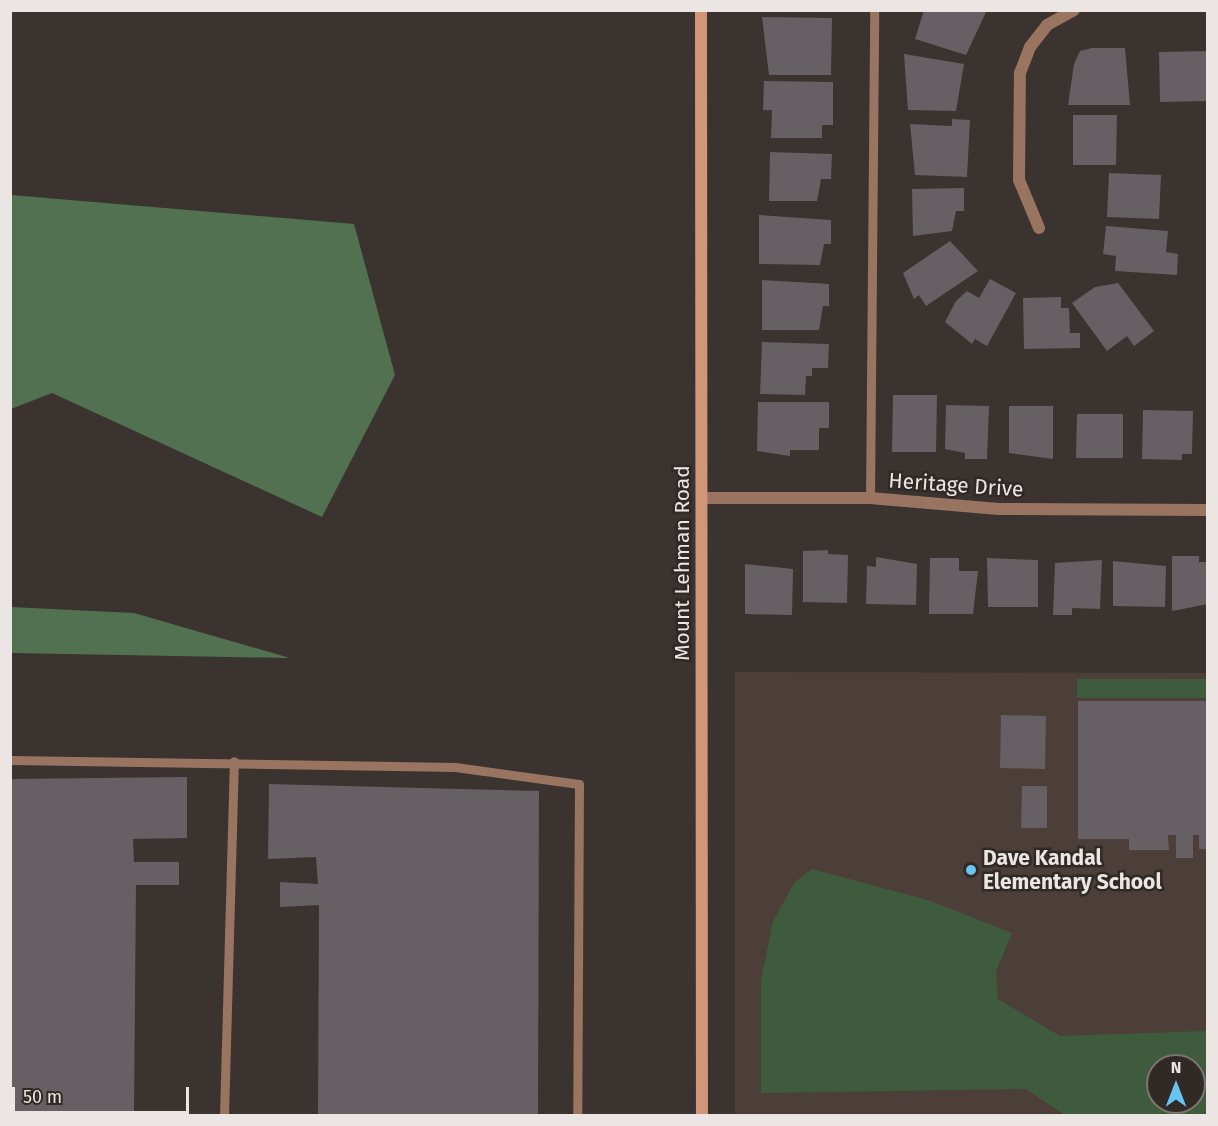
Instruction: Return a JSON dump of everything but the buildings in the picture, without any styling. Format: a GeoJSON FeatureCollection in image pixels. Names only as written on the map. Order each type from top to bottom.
{"type":"FeatureCollection","features":[{"type":"Feature","properties":{"kind":"main road","name":"Mount Lehman Road"},"geometry":{"type":"LineString","coordinates":[[701,10],[702,1116]]}},
{"type":"Feature","properties":{"kind":"street"},"geometry":{"type":"LineString","coordinates":[[1039,228],[1019,180],[1020,73],[1030,47],[1047,25],[1074,10]]}},
{"type":"Feature","properties":{"kind":"street","name":"Heritage Drive"},"geometry":{"type":"LineString","coordinates":[[702,498],[870,498],[999,509],[1208,510]]}},
{"type":"Feature","properties":{"kind":"lane"},"geometry":{"type":"LineString","coordinates":[[870,498],[873,10]]}},
{"type":"Feature","properties":{"kind":"lane"},"geometry":{"type":"LineString","coordinates":[[10,760],[234,761],[455,767],[579,784],[577,1116]]}},
{"type":"Feature","properties":{"kind":"lane"},"geometry":{"type":"LineString","coordinates":[[224,1116],[234,761]]}},
{"type":"Feature","properties":{"kind":"shaded area","name":"Dave Kandal Elementary School"},"geometry":{"type":"Polygon","coordinates":[[[735,672],[1207,673],[1207,1115],[735,1116],[735,672]]]}},
{"type":"Feature","properties":{"kind":"green space"},"geometry":{"type":"Polygon","coordinates":[[[11,195],[354,224],[395,375],[322,517],[52,393],[11,409],[11,195]]]}},
{"type":"Feature","properties":{"kind":"green space"},"geometry":{"type":"Polygon","coordinates":[[[11,607],[134,613],[290,658],[11,653],[11,607]]]}},
{"type":"Feature","properties":{"kind":"green space"},"geometry":{"type":"Polygon","coordinates":[[[1077,679],[1207,679],[1207,698],[1077,698],[1077,679]]]}},
{"type":"Feature","properties":{"kind":"green space"},"geometry":{"type":"Polygon","coordinates":[[[812,869],[931,901],[1012,933],[996,971],[998,999],[1060,1036],[1207,1031],[1207,1115],[1065,1115],[1026,1089],[761,1093],[761,980],[773,921],[795,882],[812,869]]]}},
{"type":"Feature","properties":{"kind":"place","name":"Dave Kandal Elementary School"},"geometry":{"type":"Point","coordinates":[971,870]}}]}
